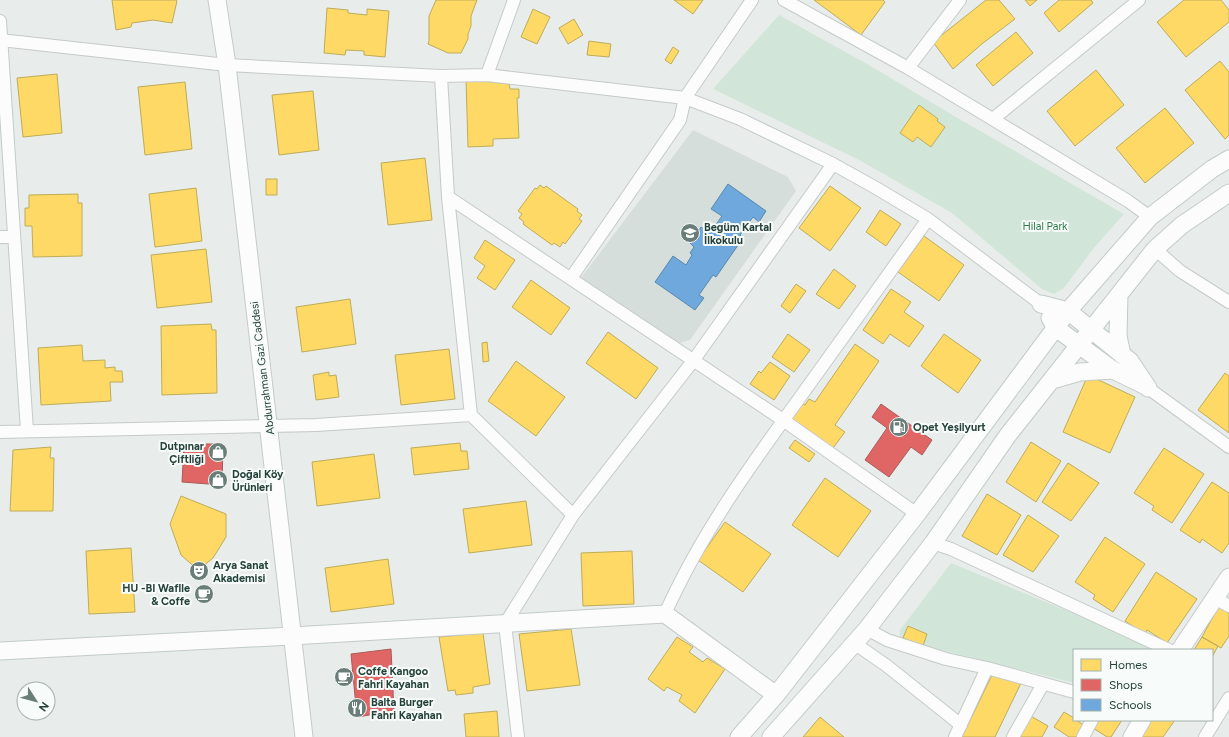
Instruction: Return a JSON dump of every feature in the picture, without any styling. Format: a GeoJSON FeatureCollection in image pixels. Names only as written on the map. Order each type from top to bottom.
{"type":"FeatureCollection","features":[{"type":"Feature","properties":{"kind":"main road","name":"Abdurrahman Gazi Caddesi"},"geometry":{"type":"LineString","coordinates":[[217,0],[227,65],[304,737]]}},
{"type":"Feature","properties":{"kind":"main road"},"geometry":{"type":"LineString","coordinates":[[738,737],[776,695],[917,514],[1068,311],[1150,217],[1212,169],[1229,159]]}},
{"type":"Feature","properties":{"kind":"main road"},"geometry":{"type":"LineString","coordinates":[[771,737],[867,629],[933,543],[1008,435],[1155,250],[1182,225],[1229,193]]}},
{"type":"Feature","properties":{"kind":"main road"},"geometry":{"type":"LineString","coordinates":[[1119,295],[1118,336],[1122,355]]}},
{"type":"Feature","properties":{"kind":"main road"},"geometry":{"type":"LineString","coordinates":[[1041,304],[1068,311],[1130,361],[1148,388]]}},
{"type":"Feature","properties":{"kind":"main road"},"geometry":{"type":"LineString","coordinates":[[1041,304],[1056,328],[1113,370],[1148,388]]}},
{"type":"Feature","properties":{"kind":"main road"},"geometry":{"type":"LineString","coordinates":[[1052,380],[1080,372],[1113,370]]}},
{"type":"Feature","properties":{"kind":"main road"},"geometry":{"type":"LineString","coordinates":[[1181,649],[1222,602],[1229,577]]}},
{"type":"Feature","properties":{"kind":"main road"},"geometry":{"type":"LineString","coordinates":[[0,651],[292,636],[665,614],[776,695]]}},
{"type":"Feature","properties":{"kind":"main road"},"geometry":{"type":"LineString","coordinates":[[1132,737],[1141,721]]}},
{"type":"Feature","properties":{"kind":"street"},"geometry":{"type":"LineString","coordinates":[[487,75],[514,0]]}},
{"type":"Feature","properties":{"kind":"street"},"geometry":{"type":"LineString","coordinates":[[571,278],[680,120],[685,98],[752,0]]}},
{"type":"Feature","properties":{"kind":"street"},"geometry":{"type":"LineString","coordinates":[[784,0],[908,68],[1128,201],[1150,217]]}},
{"type":"Feature","properties":{"kind":"street"},"geometry":{"type":"LineString","coordinates":[[908,68],[960,0]]}},
{"type":"Feature","properties":{"kind":"street"},"geometry":{"type":"LineString","coordinates":[[945,21],[971,0]]}},
{"type":"Feature","properties":{"kind":"street"},"geometry":{"type":"LineString","coordinates":[[993,119],[1139,0]]}},
{"type":"Feature","properties":{"kind":"street"},"geometry":{"type":"LineString","coordinates":[[0,20],[27,431]]}},
{"type":"Feature","properties":{"kind":"street"},"geometry":{"type":"LineString","coordinates":[[1,40],[227,65],[441,76],[487,75],[685,98],[740,119],[832,164],[876,188],[928,219],[1041,304]]}},
{"type":"Feature","properties":{"kind":"street"},"geometry":{"type":"LineString","coordinates":[[441,76],[448,197],[471,415],[573,515]]}},
{"type":"Feature","properties":{"kind":"street"},"geometry":{"type":"LineString","coordinates":[[518,737],[505,624],[573,515],[693,361],[832,164]]}},
{"type":"Feature","properties":{"kind":"street"},"geometry":{"type":"LineString","coordinates":[[448,197],[783,420],[917,514]]}},
{"type":"Feature","properties":{"kind":"street"},"geometry":{"type":"LineString","coordinates":[[665,614],[678,585],[710,528],[783,420],[928,219]]}},
{"type":"Feature","properties":{"kind":"street"},"geometry":{"type":"LineString","coordinates":[[0,237],[14,237]]}},
{"type":"Feature","properties":{"kind":"street"},"geometry":{"type":"LineString","coordinates":[[1155,250],[1180,271],[1229,302]]}},
{"type":"Feature","properties":{"kind":"street"},"geometry":{"type":"LineString","coordinates":[[1148,388],[1229,447]]}},
{"type":"Feature","properties":{"kind":"street"},"geometry":{"type":"LineString","coordinates":[[0,432],[316,425],[471,415]]}},
{"type":"Feature","properties":{"kind":"street"},"geometry":{"type":"LineString","coordinates":[[933,543],[951,549],[1167,649]]}},
{"type":"Feature","properties":{"kind":"street"},"geometry":{"type":"LineString","coordinates":[[867,629],[887,640],[946,659],[987,668],[1073,692]]}},
{"type":"Feature","properties":{"kind":"street"},"geometry":{"type":"LineString","coordinates":[[854,643],[887,666],[961,725]]}},
{"type":"Feature","properties":{"kind":"street"},"geometry":{"type":"LineString","coordinates":[[955,737],[987,668]]}},
{"type":"Feature","properties":{"kind":"street"},"geometry":{"type":"LineString","coordinates":[[1013,737],[1043,684]]}},
{"type":"Feature","properties":{"kind":"street"},"geometry":{"type":"LineString","coordinates":[[1205,737],[1229,698]]}},
{"type":"Feature","properties":{"kind":"street"},"geometry":{"type":"LineString","coordinates":[[1083,737],[1091,721]]}},
{"type":"Feature","properties":{"kind":"shaded area"},"geometry":{"type":"Polygon","coordinates":[[[693,130],[788,177],[796,191],[690,340],[676,344],[580,279],[693,130]]]}},
{"type":"Feature","properties":{"kind":"green space","name":"Hilal Park"},"geometry":{"type":"Polygon","coordinates":[[[779,15],[867,64],[1124,214],[1093,249],[1064,288],[1054,294],[1042,289],[952,213],[861,161],[713,89],[779,15]]]}},
{"type":"Feature","properties":{"kind":"green space"},"geometry":{"type":"Polygon","coordinates":[[[951,563],[1156,647],[1156,649],[1073,649],[1073,683],[905,641],[900,637],[900,630],[951,563]]]}},
{"type":"Feature","properties":{"kind":"building: Homes"},"geometry":{"type":"Polygon","coordinates":[[[112,0],[177,1],[172,23],[153,20],[132,23],[131,27],[116,30],[112,0]]]}},
{"type":"Feature","properties":{"kind":"building: Homes"},"geometry":{"type":"Polygon","coordinates":[[[436,0],[477,0],[471,16],[471,26],[468,39],[461,53],[448,53],[428,44],[429,16],[436,0]]]}},
{"type":"Feature","properties":{"kind":"building: Homes"},"geometry":{"type":"Polygon","coordinates":[[[674,0],[703,0],[693,14],[674,0]]]}},
{"type":"Feature","properties":{"kind":"building: Homes"},"geometry":{"type":"Polygon","coordinates":[[[814,0],[883,0],[885,2],[861,35],[814,0]]]}},
{"type":"Feature","properties":{"kind":"building: Homes"},"geometry":{"type":"Polygon","coordinates":[[[986,0],[999,0],[1015,19],[983,43],[953,69],[933,42],[986,0]]]}},
{"type":"Feature","properties":{"kind":"building: Homes"},"geometry":{"type":"Polygon","coordinates":[[[1025,0],[1037,0],[1030,6],[1025,0]]]}},
{"type":"Feature","properties":{"kind":"building: Homes"},"geometry":{"type":"Polygon","coordinates":[[[1059,0],[1091,0],[1093,3],[1059,32],[1044,13],[1059,0]]]}},
{"type":"Feature","properties":{"kind":"building: Homes"},"geometry":{"type":"Polygon","coordinates":[[[1184,0],[1221,0],[1229,10],[1229,22],[1186,57],[1157,22],[1184,0]]]}},
{"type":"Feature","properties":{"kind":"building: Homes"},"geometry":{"type":"Polygon","coordinates":[[[327,8],[348,10],[348,13],[367,15],[367,9],[389,11],[385,57],[364,55],[364,51],[346,50],[345,55],[324,53],[327,8]]]}},
{"type":"Feature","properties":{"kind":"building: Homes"},"geometry":{"type":"Polygon","coordinates":[[[533,9],[550,17],[537,44],[521,37],[533,9]]]}},
{"type":"Feature","properties":{"kind":"building: Homes"},"geometry":{"type":"Polygon","coordinates":[[[574,19],[583,35],[568,44],[559,28],[574,19]]]}},
{"type":"Feature","properties":{"kind":"building: Homes"},"geometry":{"type":"Polygon","coordinates":[[[1016,32],[1033,53],[993,86],[976,65],[1016,32]]]}},
{"type":"Feature","properties":{"kind":"building: Homes"},"geometry":{"type":"Polygon","coordinates":[[[589,41],[611,44],[609,57],[587,55],[589,41]]]}},
{"type":"Feature","properties":{"kind":"building: Homes"},"geometry":{"type":"Polygon","coordinates":[[[673,47],[679,51],[671,64],[665,60],[673,47]]]}},
{"type":"Feature","properties":{"kind":"building: Homes"},"geometry":{"type":"Polygon","coordinates":[[[1220,61],[1229,72],[1229,135],[1225,139],[1185,90],[1220,61]]]}},
{"type":"Feature","properties":{"kind":"building: Homes"},"geometry":{"type":"Polygon","coordinates":[[[1096,70],[1124,105],[1075,146],[1047,111],[1096,70]]]}},
{"type":"Feature","properties":{"kind":"building: Homes"},"geometry":{"type":"Polygon","coordinates":[[[57,74],[62,133],[23,137],[17,78],[57,74]]]}},
{"type":"Feature","properties":{"kind":"building: Homes"},"geometry":{"type":"Polygon","coordinates":[[[466,79],[509,84],[510,89],[519,89],[519,98],[517,98],[519,138],[493,139],[493,146],[468,147],[466,79]]]}},
{"type":"Feature","properties":{"kind":"building: Homes"},"geometry":{"type":"Polygon","coordinates":[[[185,82],[192,149],[145,155],[138,87],[185,82]]]}},
{"type":"Feature","properties":{"kind":"building: Homes"},"geometry":{"type":"Polygon","coordinates":[[[313,91],[319,150],[279,155],[272,95],[313,91]]]}},
{"type":"Feature","properties":{"kind":"building: Homes"},"geometry":{"type":"Polygon","coordinates":[[[919,105],[938,119],[937,121],[945,127],[931,147],[917,137],[913,142],[900,133],[919,105]]]}},
{"type":"Feature","properties":{"kind":"building: Homes"},"geometry":{"type":"Polygon","coordinates":[[[1165,108],[1194,143],[1145,183],[1116,148],[1165,108]]]}},
{"type":"Feature","properties":{"kind":"building: Homes"},"geometry":{"type":"Polygon","coordinates":[[[425,158],[432,220],[388,225],[381,163],[425,158]]]}},
{"type":"Feature","properties":{"kind":"building: Homes"},"geometry":{"type":"Polygon","coordinates":[[[266,179],[277,179],[277,195],[266,195],[266,179]]]}},
{"type":"Feature","properties":{"kind":"building: Homes"},"geometry":{"type":"Polygon","coordinates":[[[540,185],[544,188],[546,186],[578,209],[577,211],[582,215],[579,219],[582,221],[565,244],[563,242],[560,247],[554,243],[552,245],[523,224],[524,222],[519,218],[522,214],[518,211],[535,188],[537,189],[540,185]]]}},
{"type":"Feature","properties":{"kind":"building: Homes"},"geometry":{"type":"Polygon","coordinates":[[[830,186],[861,208],[830,251],[799,228],[830,186]]]}},
{"type":"Feature","properties":{"kind":"building: Homes"},"geometry":{"type":"Polygon","coordinates":[[[196,188],[202,241],[155,247],[149,194],[196,188]]]}},
{"type":"Feature","properties":{"kind":"building: Homes"},"geometry":{"type":"Polygon","coordinates":[[[78,194],[78,203],[82,203],[82,256],[33,257],[32,226],[25,226],[25,208],[29,208],[29,195],[78,194]]]}},
{"type":"Feature","properties":{"kind":"building: Homes"},"geometry":{"type":"Polygon","coordinates":[[[880,210],[901,224],[886,246],[866,232],[880,210]]]}},
{"type":"Feature","properties":{"kind":"building: Homes"},"geometry":{"type":"Polygon","coordinates":[[[924,236],[964,265],[939,301],[898,272],[924,236]]]}},
{"type":"Feature","properties":{"kind":"building: Homes"},"geometry":{"type":"Polygon","coordinates":[[[485,240],[515,260],[495,290],[477,278],[485,266],[474,258],[485,240]]]}},
{"type":"Feature","properties":{"kind":"building: Homes"},"geometry":{"type":"Polygon","coordinates":[[[206,249],[212,302],[157,308],[151,255],[206,249]]]}},
{"type":"Feature","properties":{"kind":"building: Homes"},"geometry":{"type":"Polygon","coordinates":[[[834,269],[856,286],[839,309],[816,294],[834,269]]]}},
{"type":"Feature","properties":{"kind":"building: Homes"},"geometry":{"type":"Polygon","coordinates":[[[531,280],[570,308],[551,335],[512,307],[531,280]]]}},
{"type":"Feature","properties":{"kind":"building: Homes"},"geometry":{"type":"Polygon","coordinates":[[[796,284],[806,291],[790,313],[781,306],[796,284]]]}},
{"type":"Feature","properties":{"kind":"building: Homes"},"geometry":{"type":"Polygon","coordinates":[[[891,289],[911,302],[904,312],[924,326],[909,347],[890,334],[883,344],[863,330],[891,289]]]}},
{"type":"Feature","properties":{"kind":"building: Homes"},"geometry":{"type":"Polygon","coordinates":[[[350,299],[356,344],[302,352],[296,307],[350,299]]]}},
{"type":"Feature","properties":{"kind":"building: Homes"},"geometry":{"type":"Polygon","coordinates":[[[211,324],[212,330],[216,330],[217,393],[162,395],[161,326],[211,324]]]}},
{"type":"Feature","properties":{"kind":"building: Homes"},"geometry":{"type":"Polygon","coordinates":[[[608,332],[658,368],[636,399],[586,363],[608,332]]]}},
{"type":"Feature","properties":{"kind":"building: Homes"},"geometry":{"type":"Polygon","coordinates":[[[788,334],[810,350],[794,372],[772,357],[788,334]]]}},
{"type":"Feature","properties":{"kind":"building: Homes"},"geometry":{"type":"Polygon","coordinates":[[[944,334],[981,360],[958,393],[921,366],[944,334]]]}},
{"type":"Feature","properties":{"kind":"building: Homes"},"geometry":{"type":"Polygon","coordinates":[[[487,342],[489,361],[483,362],[482,343],[487,342]]]}},
{"type":"Feature","properties":{"kind":"building: Homes"},"geometry":{"type":"Polygon","coordinates":[[[855,344],[879,361],[835,425],[845,432],[833,448],[791,419],[802,403],[805,405],[809,399],[815,402],[855,344]]]}},
{"type":"Feature","properties":{"kind":"building: Homes"},"geometry":{"type":"Polygon","coordinates":[[[82,345],[83,361],[105,360],[105,368],[115,367],[115,371],[122,371],[123,382],[110,382],[111,401],[41,405],[38,348],[82,345]]]}},
{"type":"Feature","properties":{"kind":"building: Homes"},"geometry":{"type":"Polygon","coordinates":[[[449,349],[455,399],[401,405],[395,355],[449,349]]]}},
{"type":"Feature","properties":{"kind":"building: Homes"},"geometry":{"type":"Polygon","coordinates":[[[516,361],[565,397],[536,436],[488,401],[516,361]]]}},
{"type":"Feature","properties":{"kind":"building: Homes"},"geometry":{"type":"Polygon","coordinates":[[[770,362],[790,376],[774,400],[750,384],[759,371],[761,373],[770,362]]]}},
{"type":"Feature","properties":{"kind":"building: Homes"},"geometry":{"type":"Polygon","coordinates":[[[329,372],[329,376],[336,375],[339,397],[316,400],[313,375],[329,372]]]}},
{"type":"Feature","properties":{"kind":"building: Homes"},"geometry":{"type":"Polygon","coordinates":[[[1225,373],[1229,376],[1229,433],[1198,410],[1225,373]]]}},
{"type":"Feature","properties":{"kind":"building: Homes"},"geometry":{"type":"Polygon","coordinates":[[[1088,375],[1135,397],[1110,453],[1063,432],[1088,375]]]}},
{"type":"Feature","properties":{"kind":"building: Homes"},"geometry":{"type":"Polygon","coordinates":[[[795,440],[815,454],[809,462],[789,448],[795,440]]]}},
{"type":"Feature","properties":{"kind":"building: Homes"},"geometry":{"type":"Polygon","coordinates":[[[1031,442],[1061,461],[1036,502],[1006,482],[1031,442]]]}},
{"type":"Feature","properties":{"kind":"building: Homes"},"geometry":{"type":"Polygon","coordinates":[[[460,443],[461,451],[467,451],[469,469],[414,475],[411,448],[460,443]]]}},
{"type":"Feature","properties":{"kind":"building: Homes"},"geometry":{"type":"Polygon","coordinates":[[[51,447],[50,458],[54,458],[53,511],[10,511],[13,450],[51,447]]]}},
{"type":"Feature","properties":{"kind":"building: Homes"},"geometry":{"type":"Polygon","coordinates":[[[1164,448],[1204,474],[1172,523],[1152,510],[1154,506],[1134,493],[1164,448]]]}},
{"type":"Feature","properties":{"kind":"building: Homes"},"geometry":{"type":"Polygon","coordinates":[[[374,454],[380,498],[317,506],[312,462],[374,454]]]}},
{"type":"Feature","properties":{"kind":"building: Homes"},"geometry":{"type":"Polygon","coordinates":[[[1068,463],[1099,483],[1071,521],[1042,502],[1068,463]]]}},
{"type":"Feature","properties":{"kind":"building: Homes"},"geometry":{"type":"Polygon","coordinates":[[[825,478],[871,511],[838,557],[792,525],[825,478]]]}},
{"type":"Feature","properties":{"kind":"building: Homes"},"geometry":{"type":"Polygon","coordinates":[[[1212,482],[1229,493],[1229,543],[1222,553],[1202,539],[1200,543],[1180,530],[1212,482]]]}},
{"type":"Feature","properties":{"kind":"building: Homes"},"geometry":{"type":"Polygon","coordinates":[[[987,494],[1021,515],[997,555],[962,536],[987,494]]]}},
{"type":"Feature","properties":{"kind":"building: Homes"},"geometry":{"type":"Polygon","coordinates":[[[181,496],[226,514],[226,537],[213,558],[198,570],[181,555],[170,524],[181,496]]]}},
{"type":"Feature","properties":{"kind":"building: Homes"},"geometry":{"type":"Polygon","coordinates":[[[526,501],[532,545],[469,553],[463,509],[526,501]]]}},
{"type":"Feature","properties":{"kind":"building: Homes"},"geometry":{"type":"Polygon","coordinates":[[[1028,515],[1059,536],[1033,572],[1003,555],[1028,515]]]}},
{"type":"Feature","properties":{"kind":"building: Homes"},"geometry":{"type":"Polygon","coordinates":[[[725,522],[771,554],[743,592],[698,560],[725,522]]]}},
{"type":"Feature","properties":{"kind":"building: Homes"},"geometry":{"type":"Polygon","coordinates":[[[1105,537],[1145,564],[1113,612],[1093,599],[1095,595],[1075,582],[1105,537]]]}},
{"type":"Feature","properties":{"kind":"building: Homes"},"geometry":{"type":"Polygon","coordinates":[[[131,548],[135,612],[89,614],[86,551],[131,548]]]}},
{"type":"Feature","properties":{"kind":"building: Homes"},"geometry":{"type":"Polygon","coordinates":[[[632,551],[634,604],[583,606],[581,553],[632,551]]]}},
{"type":"Feature","properties":{"kind":"building: Homes"},"geometry":{"type":"Polygon","coordinates":[[[388,559],[394,604],[331,612],[325,568],[388,559]]]}},
{"type":"Feature","properties":{"kind":"building: Homes"},"geometry":{"type":"Polygon","coordinates":[[[1156,572],[1197,599],[1167,643],[1147,630],[1145,634],[1125,621],[1156,572]]]}},
{"type":"Feature","properties":{"kind":"building: Homes"},"geometry":{"type":"Polygon","coordinates":[[[1219,606],[1229,613],[1229,636],[1221,648],[1202,637],[1219,606]]]}},
{"type":"Feature","properties":{"kind":"building: Homes"},"geometry":{"type":"Polygon","coordinates":[[[908,626],[927,634],[923,646],[903,638],[908,626]]]}},
{"type":"Feature","properties":{"kind":"building: Homes"},"geometry":{"type":"Polygon","coordinates":[[[571,629],[580,685],[527,691],[519,634],[571,629]]]}},
{"type":"Feature","properties":{"kind":"building: Homes"},"geometry":{"type":"Polygon","coordinates":[[[483,633],[490,684],[473,687],[473,693],[456,695],[455,690],[448,691],[439,637],[483,633]]]}},
{"type":"Feature","properties":{"kind":"building: Homes"},"geometry":{"type":"Polygon","coordinates":[[[677,637],[693,647],[689,652],[703,662],[707,658],[725,669],[695,713],[679,701],[682,695],[667,687],[664,691],[648,679],[677,637]]]}},
{"type":"Feature","properties":{"kind":"building: Homes"},"geometry":{"type":"Polygon","coordinates":[[[1202,637],[1218,646],[1213,655],[1213,649],[1195,649],[1202,637]]]}},
{"type":"Feature","properties":{"kind":"building: Homes"},"geometry":{"type":"Polygon","coordinates":[[[992,675],[1022,681],[995,737],[962,737],[992,675]]]}},
{"type":"Feature","properties":{"kind":"building: Homes"},"geometry":{"type":"Polygon","coordinates":[[[497,711],[499,737],[466,737],[464,714],[497,711]]]}},
{"type":"Feature","properties":{"kind":"building: Homes"},"geometry":{"type":"Polygon","coordinates":[[[1064,712],[1073,717],[1073,721],[1078,721],[1085,726],[1077,737],[1069,737],[1054,727],[1064,712]]]}},
{"type":"Feature","properties":{"kind":"building: Homes"},"geometry":{"type":"Polygon","coordinates":[[[1029,715],[1048,726],[1042,737],[1016,737],[1029,715]]]}},
{"type":"Feature","properties":{"kind":"building: Homes"},"geometry":{"type":"Polygon","coordinates":[[[820,717],[844,737],[803,737],[820,717]]]}},
{"type":"Feature","properties":{"kind":"building: Homes"},"geometry":{"type":"Polygon","coordinates":[[[1097,721],[1121,721],[1111,737],[1107,737],[1093,728],[1097,721]]]}},
{"type":"Feature","properties":{"kind":"building: Homes"},"geometry":{"type":"Polygon","coordinates":[[[1149,721],[1174,721],[1163,737],[1138,737],[1149,721]]]}},
{"type":"Feature","properties":{"kind":"building: Shops"},"geometry":{"type":"Polygon","coordinates":[[[881,404],[932,440],[922,455],[911,447],[889,477],[865,460],[887,428],[872,417],[881,404]]]}},
{"type":"Feature","properties":{"kind":"building: Shops"},"geometry":{"type":"Polygon","coordinates":[[[184,444],[223,444],[222,485],[182,482],[184,444]]]}},
{"type":"Feature","properties":{"kind":"building: Shops"},"geometry":{"type":"Polygon","coordinates":[[[391,649],[394,711],[357,717],[351,654],[391,649]]]}},
{"type":"Feature","properties":{"kind":"building: Schools"},"geometry":{"type":"Polygon","coordinates":[[[728,184],[766,211],[759,222],[753,217],[740,235],[743,238],[716,277],[713,275],[699,295],[704,298],[695,310],[655,282],[673,256],[686,265],[692,255],[690,253],[694,247],[690,243],[701,227],[707,231],[711,224],[715,226],[722,216],[711,209],[728,184]]]}},
{"type":"Feature","properties":{"kind":"place","name":"Begüm Kartal İlkokulu"},"geometry":{"type":"Point","coordinates":[690,233]}},
{"type":"Feature","properties":{"kind":"place","name":"Opet Yeşilyurt"},"geometry":{"type":"Point","coordinates":[899,427]}},
{"type":"Feature","properties":{"kind":"place","name":"Dutpınar Çiftliği"},"geometry":{"type":"Point","coordinates":[218,452]}},
{"type":"Feature","properties":{"kind":"place","name":"Doğal Köy Ürünleri"},"geometry":{"type":"Point","coordinates":[218,480]}},
{"type":"Feature","properties":{"kind":"place","name":"Arya Sanat Akademisi"},"geometry":{"type":"Point","coordinates":[199,571]}},
{"type":"Feature","properties":{"kind":"place","name":"HU -BI Waflle & Coffe"},"geometry":{"type":"Point","coordinates":[204,594]}},
{"type":"Feature","properties":{"kind":"place","name":"Coffe Kangoo Fahri Kayahan"},"geometry":{"type":"Point","coordinates":[344,677]}},
{"type":"Feature","properties":{"kind":"place","name":"Balta Burger Fahri Kayahan"},"geometry":{"type":"Point","coordinates":[357,708]}}]}
